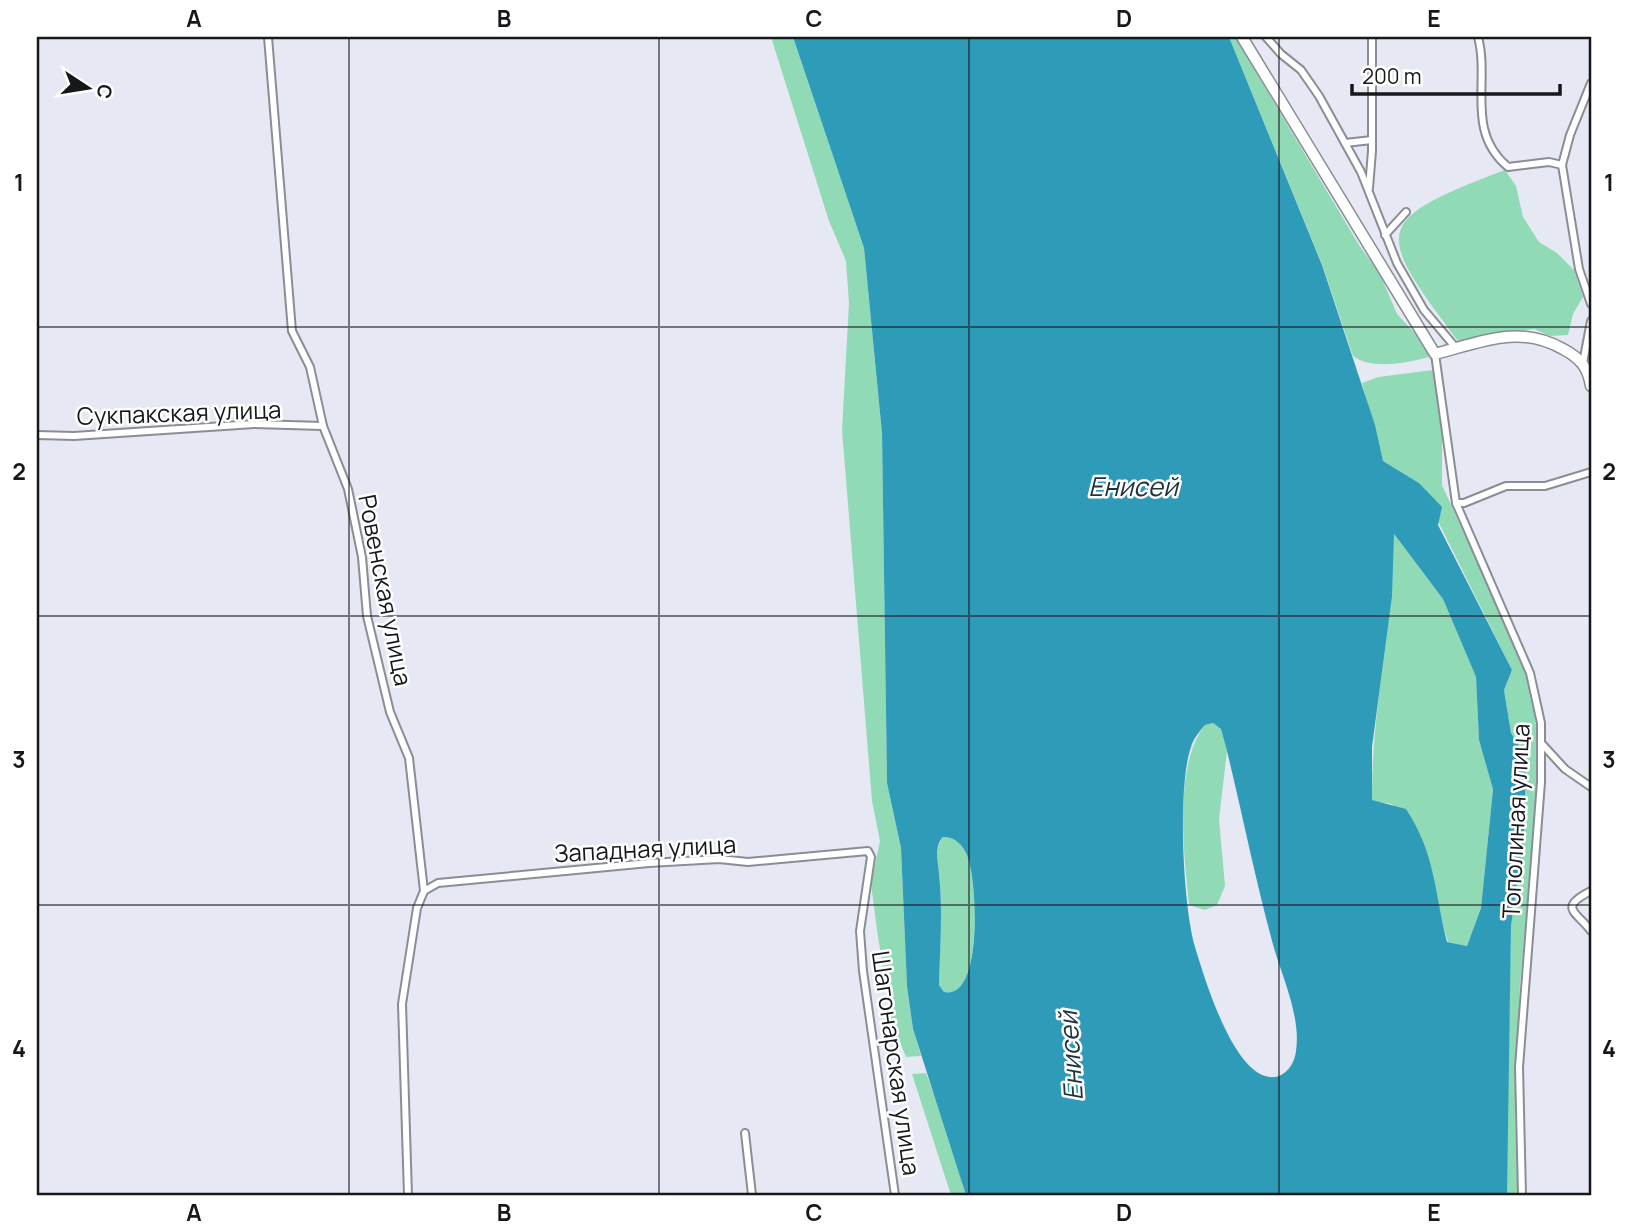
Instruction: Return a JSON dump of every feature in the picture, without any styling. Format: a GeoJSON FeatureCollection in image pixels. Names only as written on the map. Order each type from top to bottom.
{"type":"FeatureCollection","features":[{"type":"Feature","properties":{"kind":"street","name":"Ровенская улица"},"geometry":{"type":"LineString","coordinates":[[268,37],[292,331],[310,367],[323,426],[348,489],[362,557],[367,616],[390,712],[409,758],[424,891],[417,908],[402,1004],[408,1195]]}},
{"type":"Feature","properties":{"kind":"street"},"geometry":{"type":"LineString","coordinates":[[1266,37],[1301,70],[1345,143],[1369,190],[1397,263],[1424,310],[1456,348]]}},
{"type":"Feature","properties":{"kind":"street"},"geometry":{"type":"LineString","coordinates":[[1369,190],[1372,37]]}},
{"type":"Feature","properties":{"kind":"street"},"geometry":{"type":"LineString","coordinates":[[1478,37],[1486,141],[1508,167],[1549,162],[1562,165]]}},
{"type":"Feature","properties":{"kind":"street"},"geometry":{"type":"LineString","coordinates":[[1244,38],[1435,354],[1499,338],[1529,335],[1549,341],[1583,363]]}},
{"type":"Feature","properties":{"kind":"street"},"geometry":{"type":"LineString","coordinates":[[1591,83],[1570,135],[1562,165],[1579,269],[1591,304]]}},
{"type":"Feature","properties":{"kind":"street"},"geometry":{"type":"LineString","coordinates":[[1345,143],[1372,139]]}},
{"type":"Feature","properties":{"kind":"street"},"geometry":{"type":"LineString","coordinates":[[1385,235],[1406,212]]}},
{"type":"Feature","properties":{"kind":"street"},"geometry":{"type":"LineString","coordinates":[[1591,321],[1583,363],[1591,386]]}},
{"type":"Feature","properties":{"kind":"street","name":"Тополиная улица"},"geometry":{"type":"LineString","coordinates":[[1435,354],[1456,503],[1530,673],[1538,699],[1542,744],[1519,1099],[1521,1195]]}},
{"type":"Feature","properties":{"kind":"street","name":"Сукпакская улица"},"geometry":{"type":"LineString","coordinates":[[37,435],[74,436],[254,424],[323,426]]}},
{"type":"Feature","properties":{"kind":"street"},"geometry":{"type":"LineString","coordinates":[[1456,503],[1464,503],[1506,486],[1545,486],[1591,472]]}},
{"type":"Feature","properties":{"kind":"street"},"geometry":{"type":"LineString","coordinates":[[1542,744],[1565,769],[1591,787]]}},
{"type":"Feature","properties":{"kind":"street","name":"Западная улица"},"geometry":{"type":"LineString","coordinates":[[424,891],[438,883],[649,863],[719,859],[748,862],[865,850],[870,853]]}},
{"type":"Feature","properties":{"kind":"street","name":"Шагонарская улица"},"geometry":{"type":"LineString","coordinates":[[870,853],[860,931],[863,971],[895,1195]]}},
{"type":"Feature","properties":{"kind":"street"},"geometry":{"type":"LineString","coordinates":[[1591,891],[1577,898],[1572,908],[1573,914],[1591,931]]}},
{"type":"Feature","properties":{"kind":"street"},"geometry":{"type":"LineString","coordinates":[[745,1133],[752,1195]]}},
{"type":"Feature","properties":{"kind":"green space"},"geometry":{"type":"Polygon","coordinates":[[[771,37],[793,37],[864,248],[882,433],[887,783],[901,848],[907,986],[913,1029],[921,1056],[906,1057],[891,1020],[871,884],[880,841],[872,801],[842,430],[849,303],[846,261],[829,221],[771,37]]]}},
{"type":"Feature","properties":{"kind":"green space"},"geometry":{"type":"Polygon","coordinates":[[[1229,37],[1235,37],[1359,245],[1380,274],[1397,314],[1427,346],[1429,357],[1379,364],[1353,356],[1322,264],[1229,37]]]}},
{"type":"Feature","properties":{"kind":"green space"},"geometry":{"type":"Polygon","coordinates":[[[1505,170],[1516,186],[1523,217],[1539,242],[1557,253],[1574,270],[1583,297],[1573,314],[1568,335],[1550,336],[1534,329],[1458,341],[1411,274],[1401,251],[1400,233],[1409,217],[1429,202],[1505,170]]]}},
{"type":"Feature","properties":{"kind":"green space"},"geometry":{"type":"Polygon","coordinates":[[[1433,370],[1442,426],[1442,485],[1524,666],[1533,700],[1540,762],[1520,983],[1515,1116],[1518,1195],[1507,1195],[1506,1168],[1511,926],[1524,835],[1526,757],[1511,733],[1504,690],[1512,670],[1419,483],[1383,461],[1362,383],[1378,377],[1433,370]]]}},
{"type":"Feature","properties":{"kind":"green space"},"geometry":{"type":"Polygon","coordinates":[[[1393,533],[1443,599],[1476,677],[1479,740],[1493,788],[1481,908],[1467,946],[1448,942],[1440,915],[1392,804],[1372,801],[1375,733],[1390,600],[1393,533]]]}},
{"type":"Feature","properties":{"kind":"green space"},"geometry":{"type":"Polygon","coordinates":[[[1213,723],[1221,729],[1227,751],[1219,819],[1225,886],[1217,905],[1205,910],[1189,905],[1183,812],[1188,763],[1195,742],[1205,725],[1213,723]]]}},
{"type":"Feature","properties":{"kind":"green space"},"geometry":{"type":"Polygon","coordinates":[[[943,837],[958,842],[967,855],[975,910],[971,958],[966,977],[957,990],[944,992],[939,985],[941,915],[938,854],[943,837]]]}},
{"type":"Feature","properties":{"kind":"green space"},"geometry":{"type":"Polygon","coordinates":[[[926,1073],[950,1138],[966,1195],[951,1195],[912,1074],[926,1073]]]}},
{"type":"Feature","properties":{"kind":"water","name":"Енисей"},"geometry":{"type":"Polygon","coordinates":[[[793,37],[1229,37],[1322,265],[1375,425],[1383,461],[1419,483],[1442,507],[1438,525],[1512,670],[1504,690],[1511,733],[1526,757],[1524,835],[1511,926],[1507,1195],[966,1195],[913,1029],[907,986],[901,848],[887,783],[882,433],[864,248],[793,37]],[[1394,534],[1392,596],[1372,747],[1372,800],[1406,809],[1429,858],[1447,942],[1467,946],[1481,908],[1493,789],[1479,740],[1476,677],[1443,599],[1394,534]],[[1213,723],[1205,725],[1192,744],[1184,789],[1185,876],[1195,947],[1214,1004],[1236,1049],[1249,1066],[1264,1076],[1279,1076],[1289,1069],[1295,1055],[1297,1038],[1294,1012],[1267,924],[1221,729],[1213,723]],[[943,837],[937,854],[941,915],[939,985],[944,992],[957,990],[966,977],[971,958],[975,910],[967,855],[955,840],[943,837]]]}}]}
